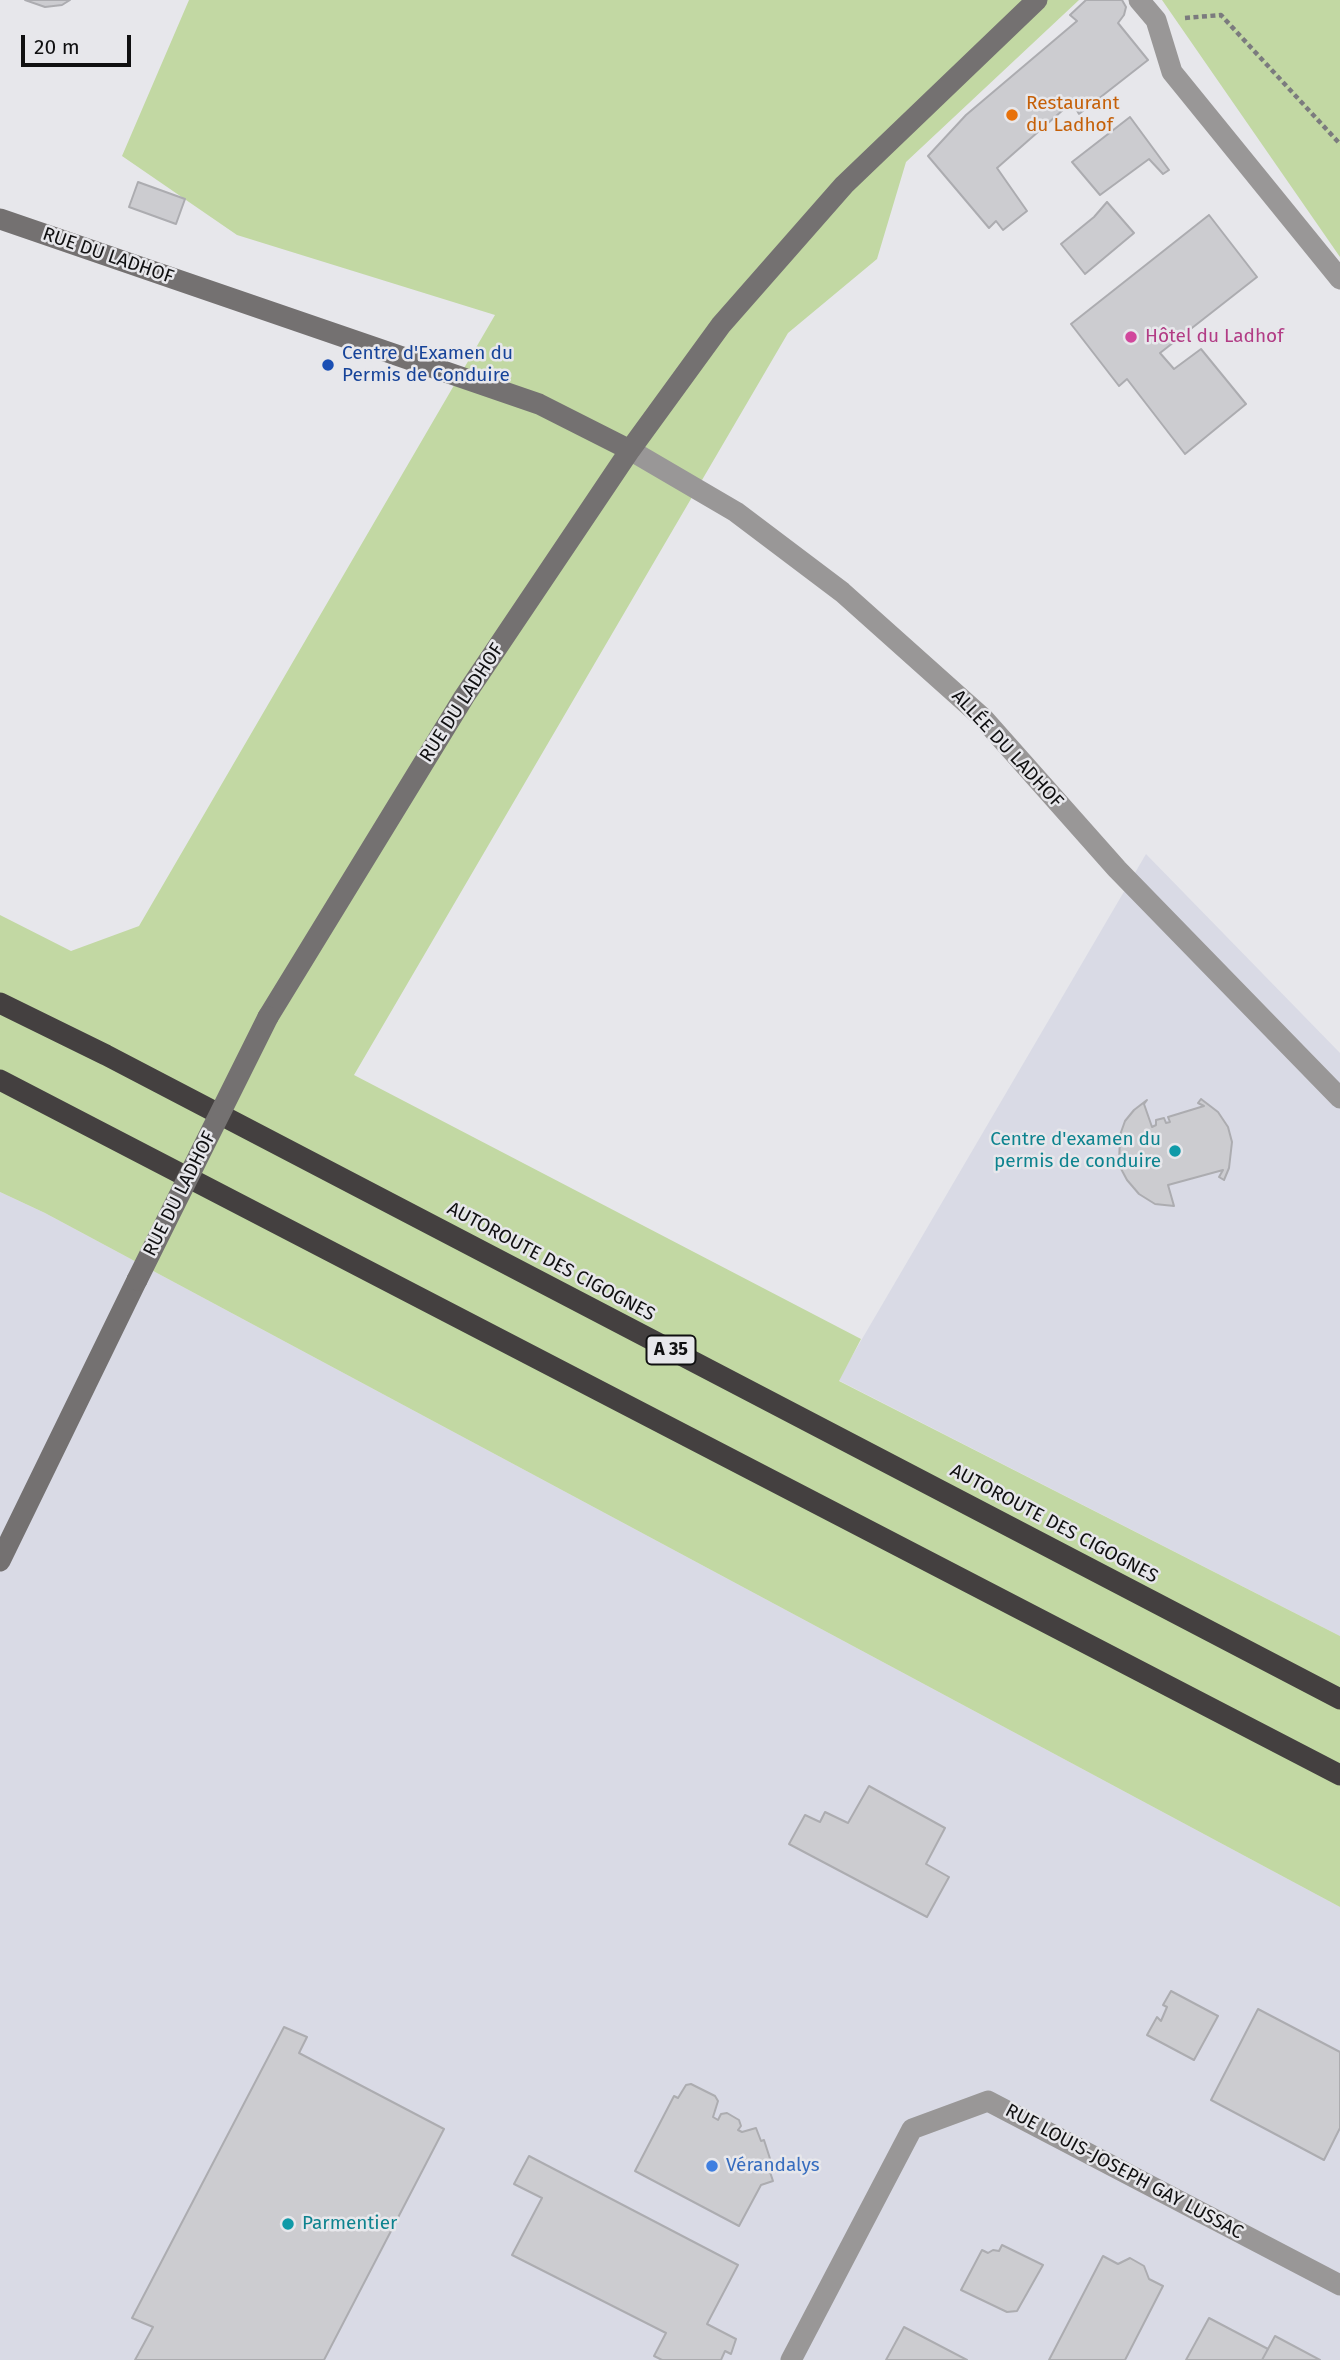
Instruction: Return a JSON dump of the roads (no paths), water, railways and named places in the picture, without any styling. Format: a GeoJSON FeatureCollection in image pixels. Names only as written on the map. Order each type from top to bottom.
{"type":"FeatureCollection","features":[{"type":"Feature","properties":{"kind":"highway","name":"AUTOROUTE DES CIGOGNES"},"geometry":{"type":"LineString","coordinates":[[0,1003],[106,1055],[1340,1699]]}},
{"type":"Feature","properties":{"kind":"highway"},"geometry":{"type":"LineString","coordinates":[[0,1080],[1340,1775]]}},
{"type":"Feature","properties":{"kind":"main road"},"geometry":{"type":"LineString","coordinates":[[630,450],[721,325],[844,185],[1037,0]]}},
{"type":"Feature","properties":{"kind":"main road","name":"RUE DU LADHOF"},"geometry":{"type":"LineString","coordinates":[[0,219],[538,404],[630,450],[464,697],[268,1017],[0,1560]]}},
{"type":"Feature","properties":{"kind":"street"},"geometry":{"type":"LineString","coordinates":[[1139,0],[1156,20],[1172,72],[1340,279]]}},
{"type":"Feature","properties":{"kind":"street","name":"ALLÉE DU LADHOF"},"geometry":{"type":"LineString","coordinates":[[630,450],[736,512],[842,592],[983,718],[1117,869],[1340,1098]]}},
{"type":"Feature","properties":{"kind":"street","name":"RUE LOUIS-JOSEPH GAY LUSSAC"},"geometry":{"type":"LineString","coordinates":[[791,2360],[912,2129],[988,2101],[1340,2285]]}},
{"type":"Feature","properties":{"kind":"place","name":"Restaurant du Ladhof"},"geometry":{"type":"Point","coordinates":[1012,115]}},
{"type":"Feature","properties":{"kind":"place","name":"Hôtel du Ladhof"},"geometry":{"type":"Point","coordinates":[1131,337]}},
{"type":"Feature","properties":{"kind":"place","name":"Centre d'Examen du Permis de Conduire"},"geometry":{"type":"Point","coordinates":[328,365]}},
{"type":"Feature","properties":{"kind":"place","name":"Centre d'examen du permis de conduire"},"geometry":{"type":"Point","coordinates":[1175,1151]}},
{"type":"Feature","properties":{"kind":"place","name":"Vérandalys"},"geometry":{"type":"Point","coordinates":[712,2166]}},
{"type":"Feature","properties":{"kind":"place","name":"Parmentier"},"geometry":{"type":"Point","coordinates":[288,2224]}}]}
